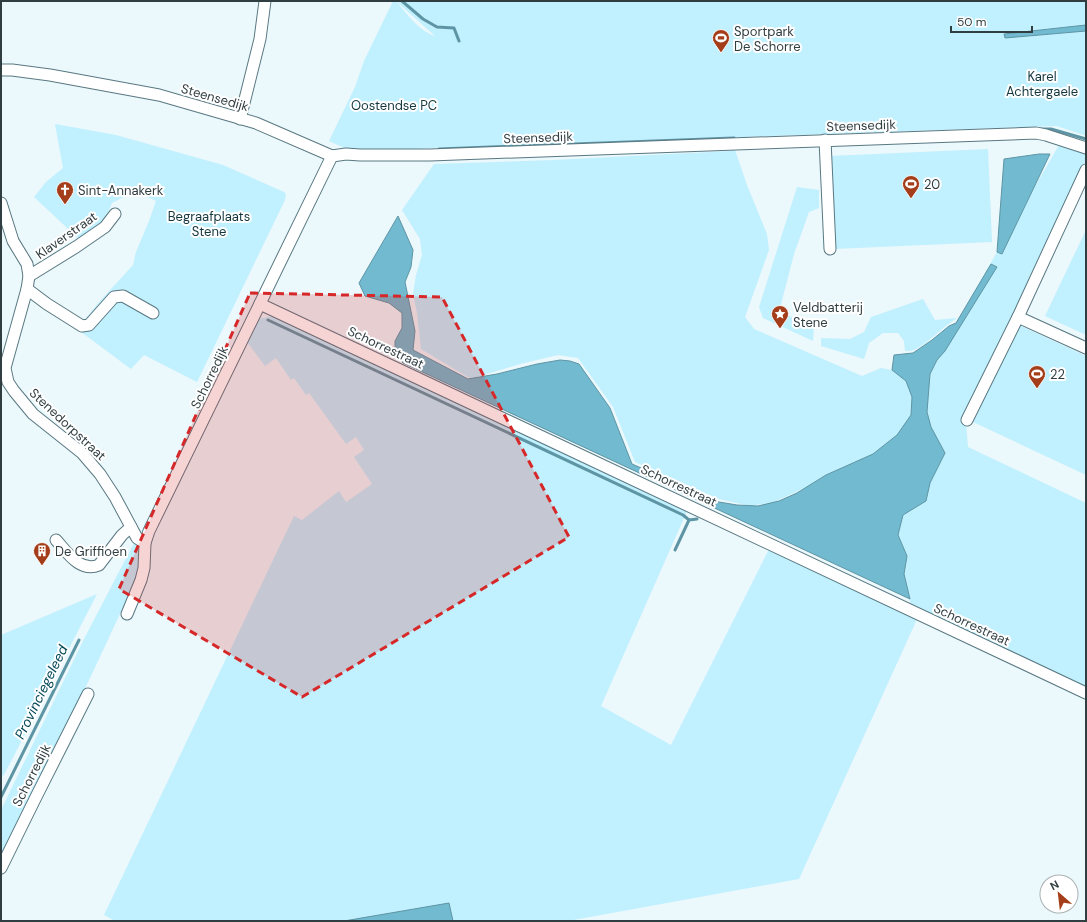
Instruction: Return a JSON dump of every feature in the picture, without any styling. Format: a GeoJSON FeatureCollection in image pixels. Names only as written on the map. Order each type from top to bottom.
{"type":"FeatureCollection","features":[{"type":"Feature","properties":{"kind":"street"},"geometry":{"type":"LineString","coordinates":[[240,119],[260,39],[265,1]]}},
{"type":"Feature","properties":{"kind":"street","name":"Steensedijk"},"geometry":{"type":"LineString","coordinates":[[1,70],[50,75],[159,95],[256,123],[332,156],[346,154],[430,156],[1036,133],[1086,148]]}},
{"type":"Feature","properties":{"kind":"street"},"geometry":{"type":"LineString","coordinates":[[825,140],[830,249]]}},
{"type":"Feature","properties":{"kind":"street","name":"Schorredijk"},"geometry":{"type":"LineString","coordinates":[[127,614],[143,574],[145,542],[152,524],[332,156]]}},
{"type":"Feature","properties":{"kind":"street"},"geometry":{"type":"LineString","coordinates":[[967,420],[1018,316],[1086,170]]}},
{"type":"Feature","properties":{"kind":"street","name":"Stenedorpstraat"},"geometry":{"type":"LineString","coordinates":[[1,203],[13,241],[27,264],[29,276],[27,290],[6,368],[8,382],[33,414],[82,453],[100,474],[115,497],[136,538],[145,542]]}},
{"type":"Feature","properties":{"kind":"street","name":"Klaverstraat"},"geometry":{"type":"LineString","coordinates":[[29,276],[76,247],[104,227],[115,214]]}},
{"type":"Feature","properties":{"kind":"street"},"geometry":{"type":"LineString","coordinates":[[27,290],[82,326],[89,325],[114,297],[123,296],[153,313]]}},
{"type":"Feature","properties":{"kind":"street","name":"Schorrestraat"},"geometry":{"type":"LineString","coordinates":[[260,304],[1086,693]]}},
{"type":"Feature","properties":{"kind":"street"},"geometry":{"type":"LineString","coordinates":[[1018,316],[1086,348]]}},
{"type":"Feature","properties":{"kind":"street"},"geometry":{"type":"LineString","coordinates":[[56,540],[78,563],[86,567],[94,567],[99,565],[122,535],[131,527]]}},
{"type":"Feature","properties":{"kind":"street","name":"Schorredijk"},"geometry":{"type":"LineString","coordinates":[[1,868],[88,694]]}},
{"type":"Feature","properties":{"kind":"highlighted area"},"geometry":{"type":"Polygon","coordinates":[[[250,293],[442,297],[569,537],[302,697],[119,589],[250,293]]]}},
{"type":"Feature","properties":{"kind":"green space"},"geometry":{"type":"Polygon","coordinates":[[[393,1],[396,1],[1086,1],[1086,136],[1056,126],[429,148],[401,152],[347,149],[329,141],[355,87],[364,61],[393,1]],[[396,1],[419,26],[429,34],[435,36],[396,1]]]}},
{"type":"Feature","properties":{"kind":"green space","name":"Begraafplaats Stene"},"geometry":{"type":"Polygon","coordinates":[[[55,124],[116,135],[223,165],[286,194],[285,200],[197,382],[144,355],[131,369],[77,329],[133,265],[136,252],[156,201],[135,191],[112,203],[102,220],[79,239],[34,197],[46,182],[63,168],[55,124]]]}},
{"type":"Feature","properties":{"kind":"green space"},"geometry":{"type":"Polygon","coordinates":[[[1059,145],[1086,151],[1086,160],[966,423],[968,447],[1086,503],[1086,688],[911,606],[904,574],[907,556],[898,535],[903,515],[926,501],[930,483],[945,453],[931,427],[927,412],[930,374],[956,323],[1059,145]]]}},
{"type":"Feature","properties":{"kind":"green space","name":"20"},"geometry":{"type":"Polygon","coordinates":[[[988,149],[992,242],[834,249],[830,156],[988,149]]]}},
{"type":"Feature","properties":{"kind":"green space"},"geometry":{"type":"Polygon","coordinates":[[[735,150],[747,185],[767,234],[769,250],[745,317],[754,329],[862,376],[881,368],[892,370],[906,381],[912,397],[911,415],[897,435],[873,454],[826,475],[807,487],[774,502],[750,506],[719,499],[635,462],[613,407],[578,358],[558,355],[520,364],[471,379],[421,349],[417,313],[413,294],[416,275],[422,255],[420,239],[402,210],[434,164],[554,160],[735,150]]]}},
{"type":"Feature","properties":{"kind":"green space"},"geometry":{"type":"Polygon","coordinates":[[[797,187],[819,190],[819,208],[809,212],[794,254],[779,312],[814,326],[813,341],[763,318],[759,307],[797,187]]]}},
{"type":"Feature","properties":{"kind":"green space"},"geometry":{"type":"Polygon","coordinates":[[[1086,230],[1086,335],[1045,316],[1086,230]]]}},
{"type":"Feature","properties":{"kind":"green space"},"geometry":{"type":"Polygon","coordinates":[[[923,299],[935,320],[957,318],[914,350],[905,351],[904,341],[898,333],[883,333],[869,343],[864,359],[821,346],[821,338],[850,339],[864,332],[871,317],[923,299]]]}},
{"type":"Feature","properties":{"kind":"green space"},"geometry":{"type":"Polygon","coordinates":[[[273,316],[688,509],[601,706],[671,745],[770,547],[918,617],[799,879],[568,921],[115,921],[104,915],[294,516],[302,520],[339,491],[346,502],[372,484],[354,457],[364,450],[356,437],[346,444],[309,393],[306,395],[294,378],[291,380],[276,358],[265,366],[247,342],[258,319],[273,316]]]}},
{"type":"Feature","properties":{"kind":"green space","name":"22"},"geometry":{"type":"Polygon","coordinates":[[[1019,325],[1086,356],[1086,475],[973,422],[1019,325]]]}},
{"type":"Feature","properties":{"kind":"green space"},"geometry":{"type":"Polygon","coordinates":[[[134,543],[137,545],[140,571],[90,678],[1,860],[1,810],[84,639],[134,543]]]}},
{"type":"Feature","properties":{"kind":"green space"},"geometry":{"type":"Polygon","coordinates":[[[97,594],[4,775],[1,776],[1,635],[97,594]]]}},
{"type":"Feature","properties":{"kind":"shaded area"},"geometry":{"type":"Polygon","coordinates":[[[1086,25],[1086,31],[1005,38],[1004,34],[1086,25]]]}},
{"type":"Feature","properties":{"kind":"shaded area"},"geometry":{"type":"Polygon","coordinates":[[[1050,154],[1002,254],[997,252],[1004,159],[1050,154]]]}},
{"type":"Feature","properties":{"kind":"shaded area"},"geometry":{"type":"Polygon","coordinates":[[[398,216],[413,250],[411,267],[405,282],[415,331],[413,350],[468,379],[560,360],[579,364],[610,408],[632,464],[719,502],[737,505],[758,506],[779,501],[797,493],[826,475],[873,454],[897,435],[911,415],[912,397],[906,381],[892,370],[894,355],[913,353],[949,326],[956,323],[991,264],[997,267],[945,351],[937,360],[930,374],[927,412],[931,427],[945,453],[930,483],[926,501],[903,515],[898,535],[907,556],[904,574],[910,599],[403,363],[395,355],[395,341],[402,328],[402,313],[389,303],[365,296],[359,283],[398,216]]]}},
{"type":"Feature","properties":{"kind":"shaded area"},"geometry":{"type":"Polygon","coordinates":[[[449,903],[453,921],[344,921],[449,903]]]}},
{"type":"Feature","properties":{"kind":"waterway"},"geometry":{"type":"LineString","coordinates":[[402,1],[423,19],[437,27],[454,28],[459,41]]}},
{"type":"Feature","properties":{"kind":"waterway"},"geometry":{"type":"LineString","coordinates":[[1039,129],[1051,129],[1086,139]]}},
{"type":"Feature","properties":{"kind":"waterway"},"geometry":{"type":"LineString","coordinates":[[439,149],[734,138]]}},
{"type":"Feature","properties":{"kind":"waterway"},"geometry":{"type":"LineString","coordinates":[[268,320],[683,515],[689,520]]}},
{"type":"Feature","properties":{"kind":"waterway"},"geometry":{"type":"LineString","coordinates":[[675,550],[689,520],[697,519]]}},
{"type":"Feature","properties":{"kind":"waterway","name":"Provinciegeleed"},"geometry":{"type":"LineString","coordinates":[[1,797],[79,640]]}},
{"type":"Feature","properties":{"kind":"place","name":"Sportpark De Schorre"},"geometry":{"type":"Point","coordinates":[721,53]}},
{"type":"Feature","properties":{"kind":"place","name":"20"},"geometry":{"type":"Point","coordinates":[911,199]}},
{"type":"Feature","properties":{"kind":"place","name":"Sint-Annakerk"},"geometry":{"type":"Point","coordinates":[65,205]}},
{"type":"Feature","properties":{"kind":"place","name":"Veldbatterij Stene"},"geometry":{"type":"Point","coordinates":[780,329]}},
{"type":"Feature","properties":{"kind":"place","name":"22"},"geometry":{"type":"Point","coordinates":[1037,389]}},
{"type":"Feature","properties":{"kind":"place","name":"De Griffioen"},"geometry":{"type":"Point","coordinates":[42,566]}},
{"type":"Feature","properties":{"kind":"park label","name":"Karel Achtergaele"},"geometry":{"type":"Point","coordinates":[1042,84]}},
{"type":"Feature","properties":{"kind":"park label","name":"Oostendse PC"},"geometry":{"type":"Point","coordinates":[394,105]}}]}
